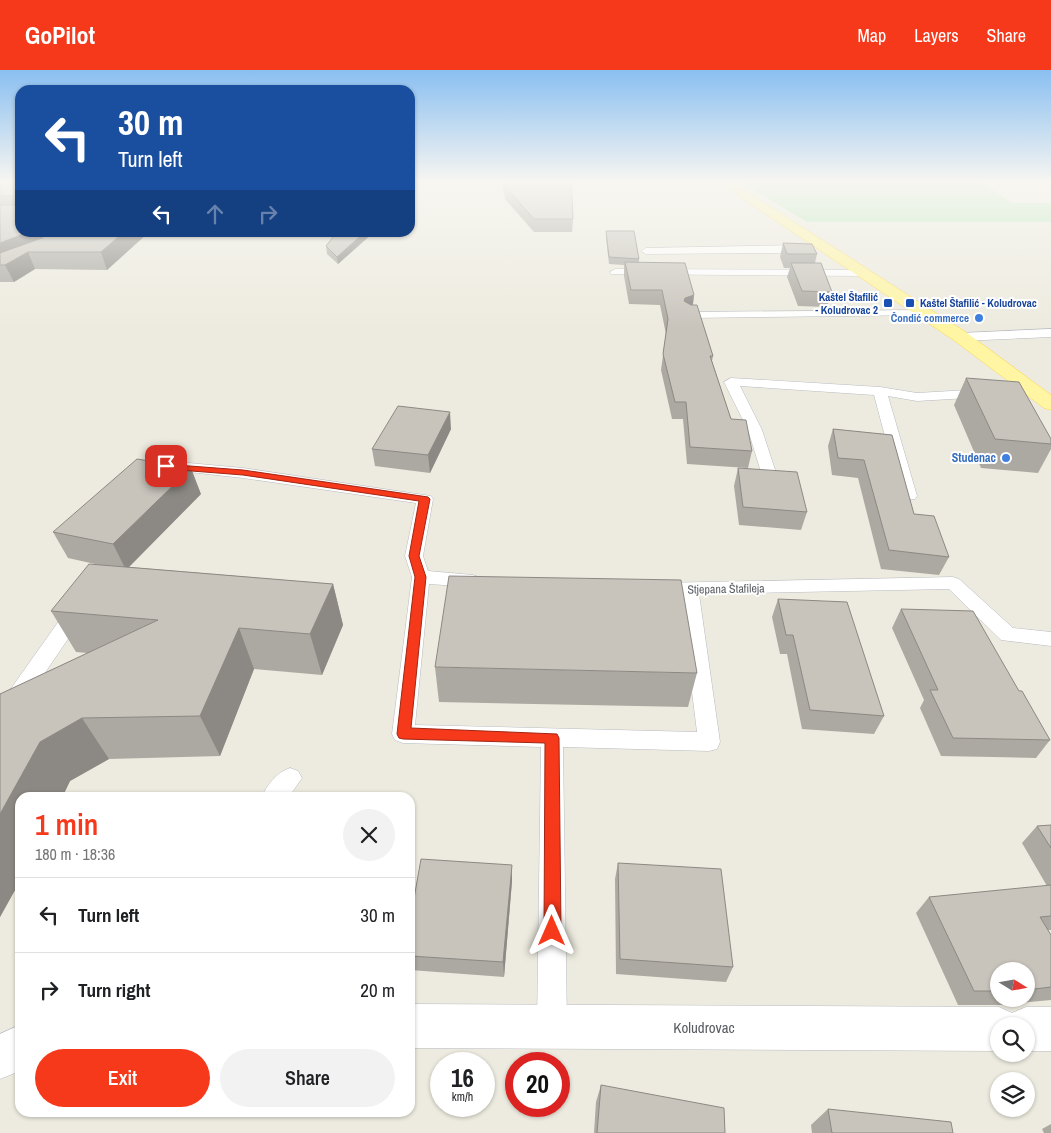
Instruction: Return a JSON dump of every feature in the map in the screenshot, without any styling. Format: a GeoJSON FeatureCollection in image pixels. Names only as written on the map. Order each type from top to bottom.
{"type":"FeatureCollection","features":[{"type":"Feature","properties":{"kind":"main road"},"geometry":{"type":"LineString","coordinates":[[799,231],[961,337],[1051,404]]}},
{"type":"Feature","properties":{"kind":"street","name":"Koludrovac"},"geometry":{"type":"LineString","coordinates":[[415,1026],[990,1029]]}},
{"type":"Feature","properties":{"kind":"street"},"geometry":{"type":"LineString","coordinates":[[1035,1029],[1051,1030]]}},
{"type":"Feature","properties":{"kind":"street"},"geometry":{"type":"LineString","coordinates":[[0,1057],[15,1050]]}},
{"type":"Feature","properties":{"kind":"lane"},"geometry":{"type":"LineString","coordinates":[[646,252],[778,250],[823,246]]}},
{"type":"Feature","properties":{"kind":"lane"},"geometry":{"type":"LineString","coordinates":[[615,272],[865,274]]}},
{"type":"Feature","properties":{"kind":"lane"},"geometry":{"type":"LineString","coordinates":[[690,315],[925,313]]}},
{"type":"Feature","properties":{"kind":"lane"},"geometry":{"type":"LineString","coordinates":[[961,337],[1051,333]]}},
{"type":"Feature","properties":{"kind":"lane"},"geometry":{"type":"LineString","coordinates":[[772,482],[755,430],[731,382],[880,391],[917,397],[994,392]]}},
{"type":"Feature","properties":{"kind":"lane"},"geometry":{"type":"LineString","coordinates":[[1013,391],[1032,390]]}},
{"type":"Feature","properties":{"kind":"lane"},"geometry":{"type":"LineString","coordinates":[[880,391],[914,511]]}},
{"type":"Feature","properties":{"kind":"lane"},"geometry":{"type":"LineString","coordinates":[[166,466],[243,473],[425,499],[414,556],[421,577],[403,734],[709,742],[689,590]]}},
{"type":"Feature","properties":{"kind":"lane"},"geometry":{"type":"LineString","coordinates":[[421,577],[489,583]]}},
{"type":"Feature","properties":{"kind":"lane","name":"Stjepana Štafileja"},"geometry":{"type":"LineString","coordinates":[[642,589],[689,590],[952,583],[1008,635],[1051,639]]}},
{"type":"Feature","properties":{"kind":"lane"},"geometry":{"type":"LineString","coordinates":[[0,721],[82,602],[91,599]]}},
{"type":"Feature","properties":{"kind":"lane"},"geometry":{"type":"LineString","coordinates":[[552,738],[552,1027]]}},
{"type":"Feature","properties":{"kind":"lane"},"geometry":{"type":"LineString","coordinates":[[277,792],[290,778]]}},
{"type":"Feature","properties":{"kind":"building"},"geometry":{"type":"Polygon","coordinates":[[[0,231],[15,231],[16,237],[0,243],[0,231]]]}},
{"type":"Feature","properties":{"kind":"building"},"geometry":{"type":"Polygon","coordinates":[[[606,231],[634,231],[639,259],[609,257],[606,231]]]}},
{"type":"Feature","properties":{"kind":"building"},"geometry":{"type":"Polygon","coordinates":[[[118,237],[101,252],[28,252],[5,265],[0,265],[0,253],[42,238],[118,237]]]}},
{"type":"Feature","properties":{"kind":"building"},"geometry":{"type":"Polygon","coordinates":[[[333,237],[359,237],[337,257],[326,246],[333,237]]]}},
{"type":"Feature","properties":{"kind":"building"},"geometry":{"type":"Polygon","coordinates":[[[783,243],[812,244],[817,254],[787,254],[783,243]]]}},
{"type":"Feature","properties":{"kind":"building"},"geometry":{"type":"Polygon","coordinates":[[[625,262],[685,263],[694,295],[685,298],[684,301],[691,305],[697,305],[713,356],[710,356],[731,419],[746,420],[752,451],[690,447],[686,402],[675,402],[663,354],[668,319],[662,290],[631,290],[625,262]]]}},
{"type":"Feature","properties":{"kind":"building"},"geometry":{"type":"Polygon","coordinates":[[[791,263],[821,263],[832,292],[802,291],[791,263]]]}},
{"type":"Feature","properties":{"kind":"building"},"geometry":{"type":"Polygon","coordinates":[[[966,378],[1019,382],[1051,439],[1051,444],[995,439],[966,378]]]}},
{"type":"Feature","properties":{"kind":"building"},"geometry":{"type":"Polygon","coordinates":[[[398,406],[450,412],[428,455],[372,449],[398,406]]]}},
{"type":"Feature","properties":{"kind":"building"},"geometry":{"type":"Polygon","coordinates":[[[833,429],[892,435],[914,514],[934,516],[949,557],[889,550],[864,460],[838,458],[833,429]]]}},
{"type":"Feature","properties":{"kind":"building"},"geometry":{"type":"Polygon","coordinates":[[[137,459],[191,468],[113,544],[53,532],[137,459]]]}},
{"type":"Feature","properties":{"kind":"building"},"geometry":{"type":"Polygon","coordinates":[[[738,468],[797,472],[807,512],[743,507],[738,468]]]}},
{"type":"Feature","properties":{"kind":"building"},"geometry":{"type":"Polygon","coordinates":[[[89,564],[333,584],[310,634],[239,628],[200,716],[82,718],[40,742],[0,814],[0,694],[158,620],[51,611],[89,564]]]}},
{"type":"Feature","properties":{"kind":"building"},"geometry":{"type":"Polygon","coordinates":[[[449,576],[681,580],[697,673],[435,667],[449,576]]]}},
{"type":"Feature","properties":{"kind":"building"},"geometry":{"type":"Polygon","coordinates":[[[778,599],[847,602],[884,716],[810,710],[793,635],[786,635],[778,599]]]}},
{"type":"Feature","properties":{"kind":"building"},"geometry":{"type":"Polygon","coordinates":[[[901,609],[973,611],[1019,691],[1022,691],[1050,740],[953,738],[930,690],[938,690],[901,609]]]}},
{"type":"Feature","properties":{"kind":"building"},"geometry":{"type":"Polygon","coordinates":[[[1051,825],[1051,848],[1037,826],[1051,825]]]}},
{"type":"Feature","properties":{"kind":"building"},"geometry":{"type":"Polygon","coordinates":[[[421,859],[512,865],[503,962],[415,956],[415,893],[421,859]]]}},
{"type":"Feature","properties":{"kind":"building"},"geometry":{"type":"Polygon","coordinates":[[[618,863],[721,869],[733,967],[620,959],[618,863]]]}},
{"type":"Feature","properties":{"kind":"building"},"geometry":{"type":"Polygon","coordinates":[[[1051,885],[1051,916],[1040,917],[1051,935],[1051,987],[1035,989],[1035,962],[990,962],[990,991],[974,991],[929,897],[1051,885]]]}},
{"type":"Feature","properties":{"kind":"building"},"geometry":{"type":"Polygon","coordinates":[[[601,1085],[724,1108],[725,1133],[597,1133],[601,1085]]]}},
{"type":"Feature","properties":{"kind":"building"},"geometry":{"type":"Polygon","coordinates":[[[828,1109],[951,1122],[953,1133],[832,1133],[828,1109]]]}},
{"type":"Feature","properties":{"kind":"place","name":"Kaštel Štafilić - Koludrovac 2"},"geometry":{"type":"Point","coordinates":[888,303]}},
{"type":"Feature","properties":{"kind":"place","name":"Kaštel Štafilić - Koludrovac"},"geometry":{"type":"Point","coordinates":[910,303]}},
{"type":"Feature","properties":{"kind":"place","name":"Čondić commerce"},"geometry":{"type":"Point","coordinates":[979,318]}},
{"type":"Feature","properties":{"kind":"place","name":"Studenac"},"geometry":{"type":"Point","coordinates":[1006,458]}},
{"type":"Feature","properties":{"kind":"route"},"geometry":{"type":"LineString","coordinates":[[166,466],[243,473],[425,499],[414,556],[421,577],[403,734],[552,738],[552,931]]}}]}
